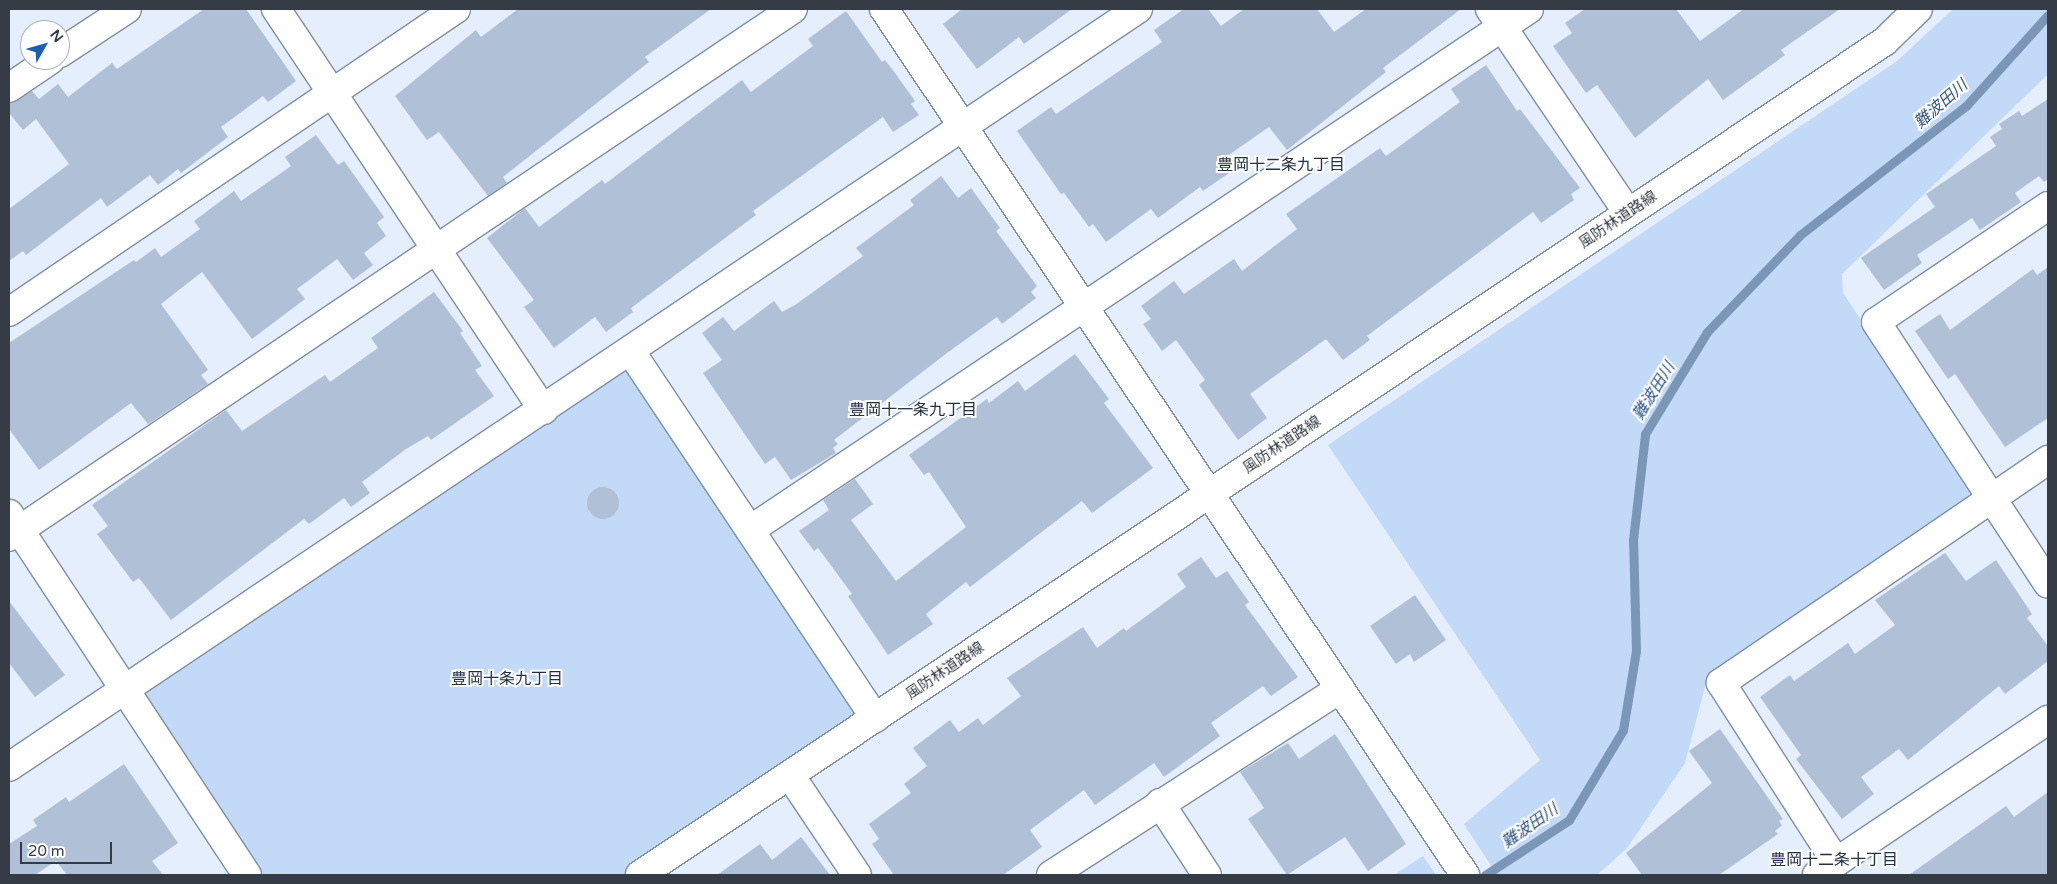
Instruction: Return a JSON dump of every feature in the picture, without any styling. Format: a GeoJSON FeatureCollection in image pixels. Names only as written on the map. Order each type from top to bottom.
{"type":"FeatureCollection","features":[{"type":"Feature","properties":{"kind":"street"},"geometry":{"type":"LineString","coordinates":[[70,46],[127,9]]}},
{"type":"Feature","properties":{"kind":"street"},"geometry":{"type":"LineString","coordinates":[[276,9],[543,410]]}},
{"type":"Feature","properties":{"kind":"street"},"geometry":{"type":"LineString","coordinates":[[9,312],[456,9]]}},
{"type":"Feature","properties":{"kind":"street"},"geometry":{"type":"LineString","coordinates":[[240,873],[123,690],[12,527],[438,250],[793,9]]}},
{"type":"Feature","properties":{"kind":"street"},"geometry":{"type":"LineString","coordinates":[[884,9],[1460,868]]}},
{"type":"Feature","properties":{"kind":"street"},"geometry":{"type":"LineString","coordinates":[[9,767],[631,352],[962,126],[1138,9]]}},
{"type":"Feature","properties":{"kind":"street"},"geometry":{"type":"LineString","coordinates":[[750,530],[1083,308],[1496,18],[1529,9]]}},
{"type":"Feature","properties":{"kind":"street","name":"風防林道路線"},"geometry":{"type":"LineString","coordinates":[[640,875],[1884,42],[1918,9]]}},
{"type":"Feature","properties":{"kind":"street"},"geometry":{"type":"LineString","coordinates":[[1496,18],[1628,213]]}},
{"type":"Feature","properties":{"kind":"street"},"geometry":{"type":"LineString","coordinates":[[9,88],[35,70]]}},
{"type":"Feature","properties":{"kind":"street"},"geometry":{"type":"LineString","coordinates":[[2048,206],[1876,322],[2048,584]]}},
{"type":"Feature","properties":{"kind":"street"},"geometry":{"type":"LineString","coordinates":[[631,352],[875,718]]}},
{"type":"Feature","properties":{"kind":"street"},"geometry":{"type":"LineString","coordinates":[[2048,460],[1721,683],[1827,869],[2048,720]]}},
{"type":"Feature","properties":{"kind":"street"},"geometry":{"type":"LineString","coordinates":[[1051,875],[1160,803],[1340,689]]}},
{"type":"Feature","properties":{"kind":"street"},"geometry":{"type":"LineString","coordinates":[[790,775],[858,875]]}},
{"type":"Feature","properties":{"kind":"street"},"geometry":{"type":"LineString","coordinates":[[1160,803],[1208,875]]}},
{"type":"Feature","properties":{"kind":"shaded area"},"geometry":{"type":"Polygon","coordinates":[[[1953,9],[2048,9],[2048,74],[1842,274],[1843,293],[1972,485],[1968,500],[1708,675],[1685,763],[1627,848],[1597,875],[1497,875],[1464,824],[1540,760],[1328,445],[1897,61],[1953,9]]]}},
{"type":"Feature","properties":{"kind":"shaded area"},"geometry":{"type":"Polygon","coordinates":[[[631,352],[875,718],[640,875],[247,875],[123,690],[631,352]]]}},
{"type":"Feature","properties":{"kind":"shaded area"},"geometry":{"type":"Polygon","coordinates":[[[1423,856],[1436,875],[1394,875],[1423,856]]]}},
{"type":"Feature","properties":{"kind":"building"},"geometry":{"type":"Polygon","coordinates":[[[204,9],[246,9],[296,81],[268,102],[263,96],[221,127],[228,137],[181,173],[178,169],[158,185],[150,175],[107,207],[101,198],[26,255],[23,251],[9,261],[9,209],[69,164],[36,119],[23,130],[9,113],[9,103],[32,91],[39,99],[58,84],[68,97],[112,63],[117,69],[204,9]]]}},
{"type":"Feature","properties":{"kind":"building"},"geometry":{"type":"Polygon","coordinates":[[[518,9],[711,9],[645,57],[649,62],[503,177],[507,183],[488,196],[439,132],[427,140],[395,96],[476,30],[481,37],[518,9]]]}},
{"type":"Feature","properties":{"kind":"building"},"geometry":{"type":"Polygon","coordinates":[[[962,9],[1072,9],[1024,44],[1019,37],[977,69],[943,24],[962,9]]]}},
{"type":"Feature","properties":{"kind":"building"},"geometry":{"type":"Polygon","coordinates":[[[1184,9],[1208,9],[1221,26],[1244,9],[1317,9],[1334,32],[1366,9],[1461,9],[1383,68],[1386,72],[1287,150],[1269,127],[1223,159],[1232,171],[1203,191],[1200,187],[1158,218],[1151,209],[1106,242],[1093,224],[1089,227],[1064,193],[1061,194],[1017,131],[1051,107],[1056,114],[1162,42],[1154,30],[1184,9]]]}},
{"type":"Feature","properties":{"kind":"building"},"geometry":{"type":"Polygon","coordinates":[[[1585,9],[1676,9],[1700,41],[1744,9],[1840,9],[1781,50],[1785,55],[1723,100],[1708,79],[1635,138],[1597,85],[1586,93],[1553,46],[1572,33],[1565,23],[1585,9]]]}},
{"type":"Feature","properties":{"kind":"building"},"geometry":{"type":"Polygon","coordinates":[[[846,11],[882,62],[885,60],[915,101],[911,104],[919,115],[893,132],[883,117],[753,211],[756,215],[631,308],[633,312],[606,332],[595,317],[554,348],[524,307],[534,300],[487,238],[525,208],[539,227],[602,180],[605,184],[742,80],[751,92],[813,46],[808,39],[846,11]]]}},
{"type":"Feature","properties":{"kind":"building"},"geometry":{"type":"Polygon","coordinates":[[[1486,65],[1517,111],[1520,109],[1580,188],[1571,194],[1574,200],[1541,223],[1533,212],[1367,336],[1370,340],[1343,360],[1326,339],[1250,394],[1267,418],[1238,440],[1199,385],[1205,380],[1176,340],[1162,351],[1143,324],[1151,319],[1141,306],[1174,281],[1184,294],[1234,259],[1242,271],[1297,229],[1286,214],[1380,148],[1386,156],[1460,102],[1451,89],[1486,65]]]}},
{"type":"Feature","properties":{"kind":"building"},"geometry":{"type":"Polygon","coordinates":[[[2048,99],[2048,179],[2044,182],[2039,176],[2015,193],[2021,202],[1980,230],[1972,218],[1917,255],[1922,263],[1884,290],[1861,258],[1935,207],[1926,194],[1996,146],[1990,137],[2002,129],[1999,124],[2019,111],[2022,116],[2048,99]]]}},
{"type":"Feature","properties":{"kind":"building"},"geometry":{"type":"Polygon","coordinates":[[[316,135],[338,165],[344,161],[384,217],[377,223],[386,236],[364,253],[373,265],[353,280],[337,259],[297,289],[305,299],[252,339],[202,272],[161,304],[208,370],[201,375],[208,384],[148,424],[131,403],[39,470],[9,429],[9,343],[155,248],[161,257],[200,229],[194,221],[234,191],[241,201],[291,166],[285,157],[316,135]]]}},
{"type":"Feature","properties":{"kind":"building"},"geometry":{"type":"Polygon","coordinates":[[[941,176],[958,198],[971,188],[1000,228],[996,231],[1037,286],[1031,292],[1036,298],[1002,324],[997,317],[947,353],[834,440],[838,444],[833,448],[836,453],[791,480],[775,457],[765,464],[703,373],[722,360],[702,333],[723,317],[734,331],[774,301],[782,312],[795,305],[863,256],[856,248],[914,205],[910,200],[941,176]]]}},
{"type":"Feature","properties":{"kind":"building"},"geometry":{"type":"Polygon","coordinates":[[[2048,267],[2048,418],[2005,447],[1955,374],[1948,379],[1915,331],[1940,314],[1950,330],[2033,269],[2037,275],[2048,267]]]}},
{"type":"Feature","properties":{"kind":"building"},"geometry":{"type":"Polygon","coordinates":[[[434,292],[463,331],[460,333],[482,366],[475,370],[494,396],[431,440],[428,436],[406,449],[362,482],[370,493],[351,507],[344,498],[309,524],[304,519],[171,620],[139,578],[133,582],[97,534],[108,526],[92,505],[226,410],[242,431],[325,375],[330,382],[378,348],[371,338],[434,292]]]}},
{"type":"Feature","properties":{"kind":"building"},"geometry":{"type":"Polygon","coordinates":[[[1075,354],[1109,399],[1104,403],[1153,468],[1092,513],[1082,501],[970,587],[966,582],[926,614],[933,624],[888,655],[848,596],[852,594],[818,548],[814,551],[799,531],[829,510],[823,500],[855,479],[873,504],[851,520],[896,581],[966,527],[929,472],[924,475],[909,455],[987,399],[989,403],[1018,381],[1025,391],[1075,354]]]}},
{"type":"Feature","properties":{"kind":"building"},"geometry":{"type":"Polygon","coordinates":[[[603,487],[609,488],[614,492],[618,497],[618,509],[614,514],[609,518],[603,519],[597,518],[592,514],[588,509],[587,503],[588,497],[592,492],[597,488],[603,487]]]}},
{"type":"Feature","properties":{"kind":"building"},"geometry":{"type":"Polygon","coordinates":[[[1945,553],[1966,581],[1996,560],[2032,614],[2027,618],[2048,646],[2048,661],[2005,694],[1999,686],[1908,760],[1899,749],[1861,777],[1874,794],[1842,819],[1796,759],[1801,755],[1760,697],[1790,675],[1794,681],[1848,643],[1855,654],[1895,625],[1875,600],[1945,553]]]}},
{"type":"Feature","properties":{"kind":"building"},"geometry":{"type":"Polygon","coordinates":[[[1201,557],[1216,578],[1227,571],[1249,602],[1245,605],[1298,677],[1271,696],[1263,686],[1211,723],[1220,736],[1164,777],[1154,763],[1095,805],[1084,790],[1030,830],[1042,847],[1003,875],[894,875],[872,844],[879,839],[869,824],[911,793],[904,784],[927,766],[913,748],[950,720],[959,732],[978,718],[983,725],[1021,696],[1007,678],[1083,627],[1097,648],[1124,628],[1126,631],[1186,587],[1177,574],[1201,557]]]}},
{"type":"Feature","properties":{"kind":"building"},"geometry":{"type":"Polygon","coordinates":[[[1415,595],[1446,640],[1414,662],[1410,654],[1396,664],[1370,626],[1415,595]]]}},
{"type":"Feature","properties":{"kind":"building"},"geometry":{"type":"Polygon","coordinates":[[[9,601],[65,675],[35,697],[9,663],[9,601]]]}},
{"type":"Feature","properties":{"kind":"building"},"geometry":{"type":"Polygon","coordinates":[[[1720,729],[1783,819],[1779,821],[1782,825],[1775,831],[1778,834],[1719,875],[1642,875],[1626,853],[1712,783],[1689,751],[1720,729]]]}},
{"type":"Feature","properties":{"kind":"building"},"geometry":{"type":"Polygon","coordinates":[[[1335,734],[1406,844],[1368,871],[1345,837],[1287,875],[1248,819],[1264,808],[1240,772],[1288,743],[1299,759],[1335,734]]]}},
{"type":"Feature","properties":{"kind":"building"},"geometry":{"type":"Polygon","coordinates":[[[124,764],[178,843],[152,861],[163,875],[67,875],[56,861],[35,875],[9,875],[9,844],[37,826],[33,820],[66,797],[69,802],[124,764]]]}},
{"type":"Feature","properties":{"kind":"building"},"geometry":{"type":"Polygon","coordinates":[[[2048,792],[2048,875],[1909,875],[2006,806],[2014,817],[2048,792]]]}},
{"type":"Feature","properties":{"kind":"building"},"geometry":{"type":"Polygon","coordinates":[[[801,837],[830,875],[717,875],[760,844],[772,860],[801,837]]]}},
{"type":"Feature","properties":{"kind":"waterway","name":"難波田川"},"geometry":{"type":"LineString","coordinates":[[1485,875],[1569,820],[1623,730],[1636,651],[1633,540],[1645,434],[1707,332],[1800,235],[1966,106],[2048,15]]}},
{"type":"Feature","properties":{"kind":"district","name":"豊岡十二条九丁目"},"geometry":{"type":"Point","coordinates":[1281,165]}},
{"type":"Feature","properties":{"kind":"district","name":"豊岡十一条九丁目"},"geometry":{"type":"Point","coordinates":[913,410]}},
{"type":"Feature","properties":{"kind":"district","name":"豊岡十条九丁目"},"geometry":{"type":"Point","coordinates":[507,679]}},
{"type":"Feature","properties":{"kind":"district","name":"豊岡十二条十丁目"},"geometry":{"type":"Point","coordinates":[1834,860]}}]}
